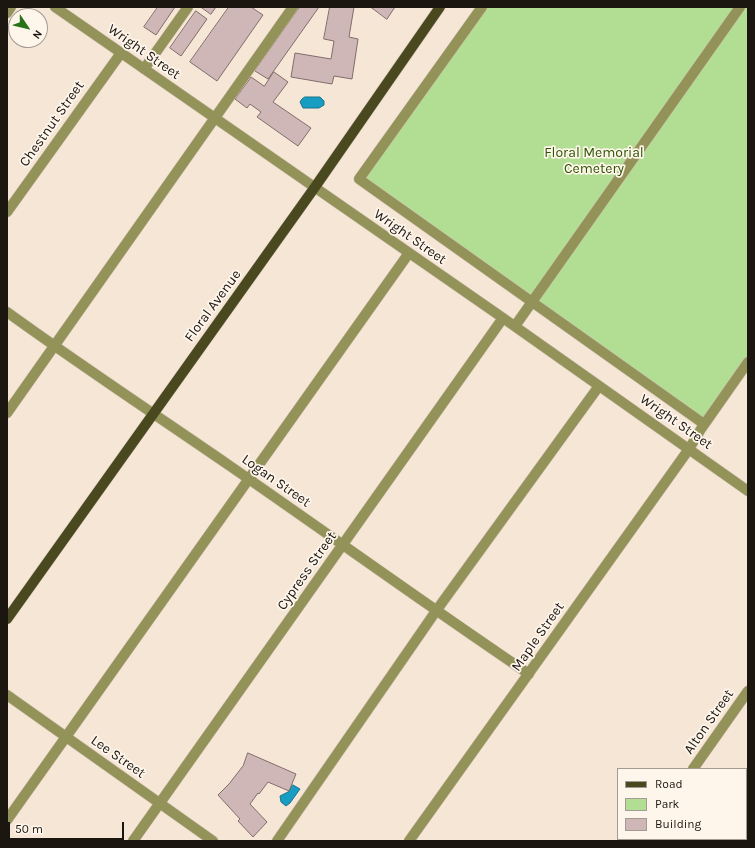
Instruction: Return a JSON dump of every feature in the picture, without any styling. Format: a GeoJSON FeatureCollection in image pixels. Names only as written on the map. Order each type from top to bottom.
{"type":"FeatureCollection","features":[{"type":"Feature","properties":{"kind":"main road","name":"Floral Avenue"},"geometry":{"type":"LineString","coordinates":[[7,619],[315,188],[440,7]]}},
{"type":"Feature","properties":{"kind":"street"},"geometry":{"type":"LineString","coordinates":[[7,13],[11,7]]}},
{"type":"Feature","properties":{"kind":"street","name":"Wright Street"},"geometry":{"type":"LineString","coordinates":[[55,7],[503,318],[748,491]]}},
{"type":"Feature","properties":{"kind":"street"},"geometry":{"type":"LineString","coordinates":[[144,69],[188,7]]}},
{"type":"Feature","properties":{"kind":"street"},"geometry":{"type":"LineString","coordinates":[[7,413],[293,7]]}},
{"type":"Feature","properties":{"kind":"street"},"geometry":{"type":"LineString","coordinates":[[482,7],[359,179],[704,424]]}},
{"type":"Feature","properties":{"kind":"street"},"geometry":{"type":"LineString","coordinates":[[514,326],[740,7]]}},
{"type":"Feature","properties":{"kind":"street","name":"Chestnut Street"},"geometry":{"type":"LineString","coordinates":[[7,212],[120,52]]}},
{"type":"Feature","properties":{"kind":"street"},"geometry":{"type":"LineString","coordinates":[[7,820],[409,253]]}},
{"type":"Feature","properties":{"kind":"street","name":"Logan Street"},"geometry":{"type":"LineString","coordinates":[[7,312],[436,611],[529,674]]}},
{"type":"Feature","properties":{"kind":"street","name":"Cypress Street"},"geometry":{"type":"LineString","coordinates":[[133,841],[503,318]]}},
{"type":"Feature","properties":{"kind":"street","name":"Maple Street"},"geometry":{"type":"LineString","coordinates":[[409,841],[689,449],[704,424],[748,362]]}},
{"type":"Feature","properties":{"kind":"street"},"geometry":{"type":"LineString","coordinates":[[277,841],[436,611],[599,386]]}},
{"type":"Feature","properties":{"kind":"street","name":"Alton Street"},"geometry":{"type":"LineString","coordinates":[[694,768],[748,691]]}},
{"type":"Feature","properties":{"kind":"street","name":"Lee Street"},"geometry":{"type":"LineString","coordinates":[[7,695],[213,841]]}},
{"type":"Feature","properties":{"kind":"green space","name":"Floral Memorial Cemetery"},"geometry":{"type":"Polygon","coordinates":[[[476,7],[748,7],[748,364],[704,426],[356,181],[476,7]]]}},
{"type":"Feature","properties":{"kind":"water"},"geometry":{"type":"Polygon","coordinates":[[[305,97],[320,97],[324,101],[324,105],[319,108],[303,108],[300,102],[305,97]]]}},
{"type":"Feature","properties":{"kind":"water"},"geometry":{"type":"Polygon","coordinates":[[[293,785],[300,789],[286,806],[281,802],[280,796],[288,792],[293,785]]]}},
{"type":"Feature","properties":{"kind":"building"},"geometry":{"type":"Polygon","coordinates":[[[158,7],[175,7],[156,35],[144,27],[158,7]]]}},
{"type":"Feature","properties":{"kind":"building"},"geometry":{"type":"Polygon","coordinates":[[[201,7],[216,7],[211,14],[201,7]]]}},
{"type":"Feature","properties":{"kind":"building"},"geometry":{"type":"Polygon","coordinates":[[[229,7],[251,7],[263,15],[217,81],[190,62],[229,7]]]}},
{"type":"Feature","properties":{"kind":"building"},"geometry":{"type":"Polygon","coordinates":[[[300,7],[319,7],[268,79],[255,71],[300,7]]]}},
{"type":"Feature","properties":{"kind":"building"},"geometry":{"type":"Polygon","coordinates":[[[330,7],[354,7],[349,37],[358,39],[352,79],[334,76],[332,84],[291,77],[295,53],[331,59],[334,41],[324,39],[330,7]]]}},
{"type":"Feature","properties":{"kind":"building"},"geometry":{"type":"Polygon","coordinates":[[[371,7],[395,7],[387,19],[371,7]]]}},
{"type":"Feature","properties":{"kind":"building"},"geometry":{"type":"Polygon","coordinates":[[[196,11],[207,19],[181,56],[170,48],[196,11]]]}},
{"type":"Feature","properties":{"kind":"building"},"geometry":{"type":"Polygon","coordinates":[[[274,72],[288,82],[273,102],[311,128],[298,146],[257,117],[261,112],[250,104],[247,108],[235,99],[251,77],[264,86],[274,72]]]}},
{"type":"Feature","properties":{"kind":"building"},"geometry":{"type":"Polygon","coordinates":[[[248,753],[296,774],[289,791],[268,782],[250,804],[267,822],[253,837],[238,821],[240,819],[218,795],[243,766],[248,753]]]}}]}
